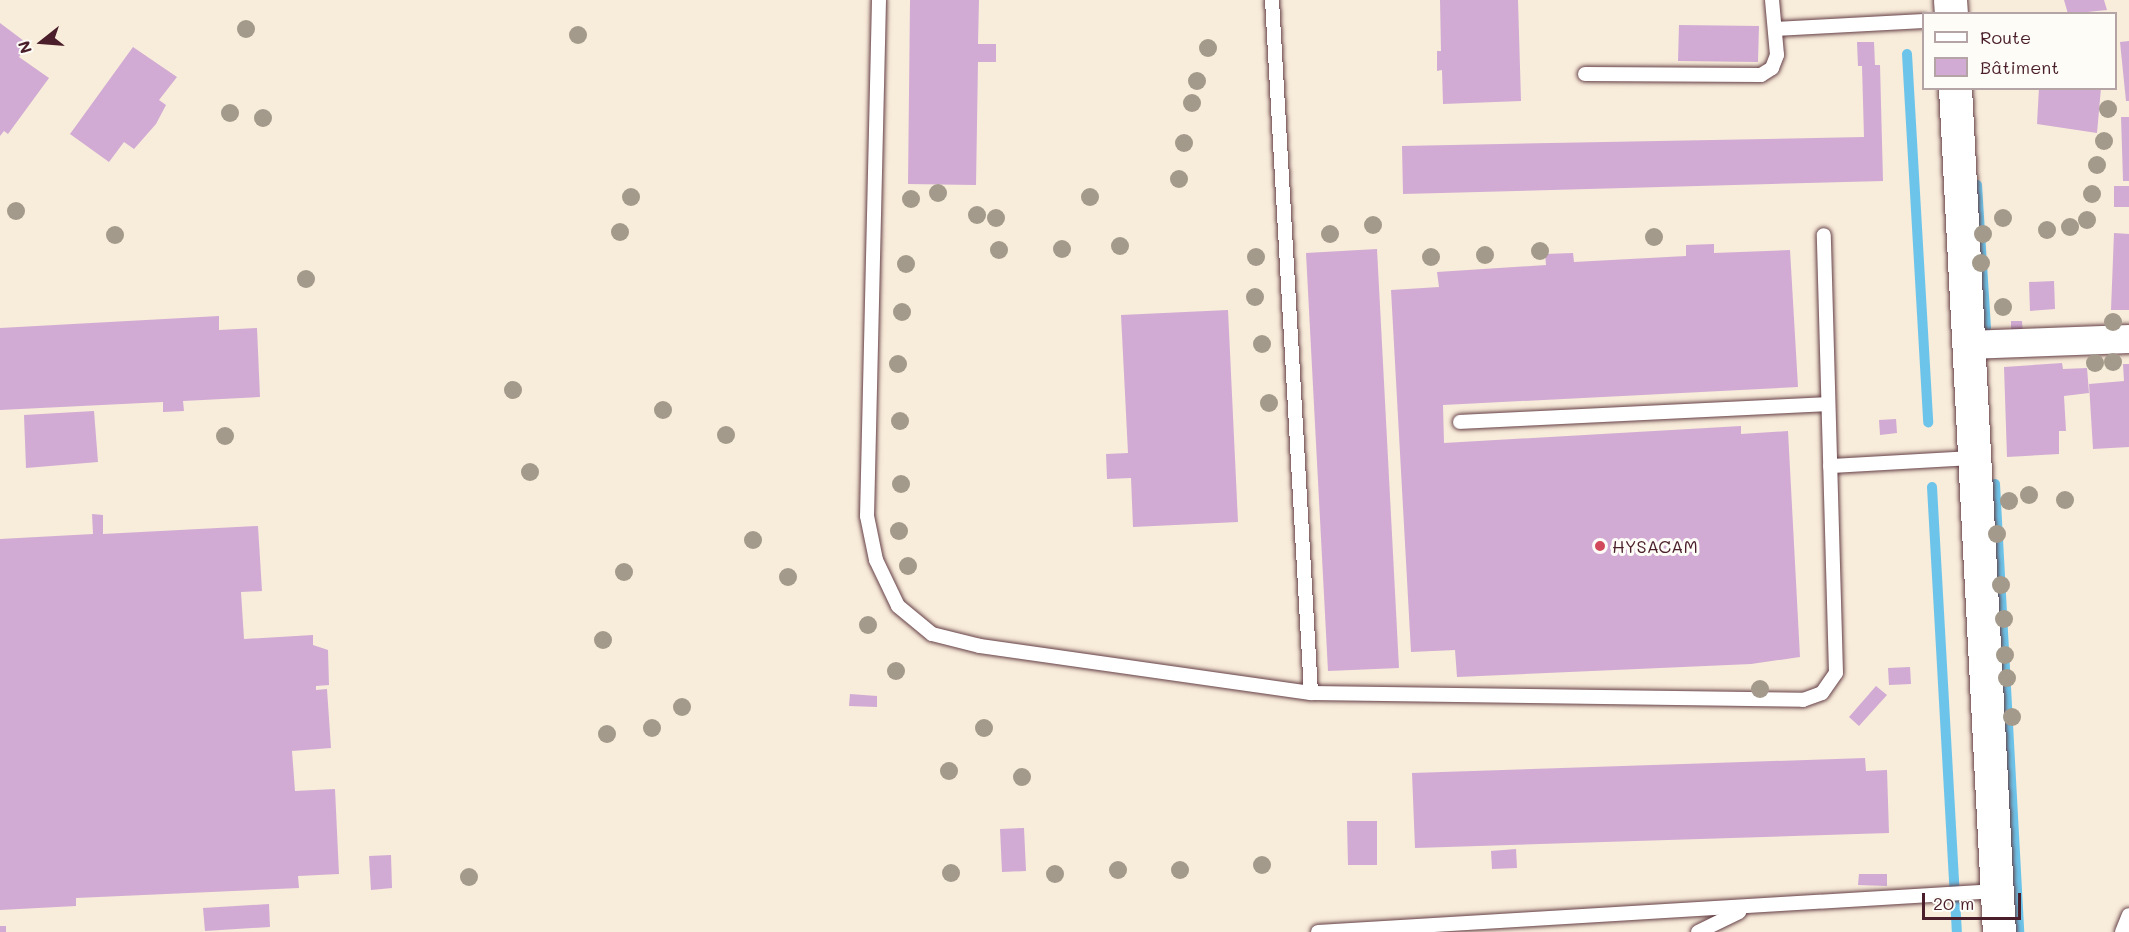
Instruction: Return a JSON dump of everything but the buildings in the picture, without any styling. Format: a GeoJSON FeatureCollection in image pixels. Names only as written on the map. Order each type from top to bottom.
{"type":"FeatureCollection","features":[{"type":"Feature","properties":{"kind":"main road"},"geometry":{"type":"LineString","coordinates":[[1955,90],[1999,932]]}},
{"type":"Feature","properties":{"kind":"street"},"geometry":{"type":"LineString","coordinates":[[1968,345],[2129,339]]}},
{"type":"Feature","properties":{"kind":"lane"},"geometry":{"type":"LineString","coordinates":[[879,0],[867,516],[876,560],[898,606],[932,634],[980,646],[1311,693],[1803,700],[1822,693],[1836,673],[1824,235]]}},
{"type":"Feature","properties":{"kind":"lane"},"geometry":{"type":"LineString","coordinates":[[1272,0],[1311,693]]}},
{"type":"Feature","properties":{"kind":"lane"},"geometry":{"type":"LineString","coordinates":[[1585,74],[1761,75],[1772,68],[1777,55],[1772,0]]}},
{"type":"Feature","properties":{"kind":"lane"},"geometry":{"type":"LineString","coordinates":[[1775,29],[1922,21]]}},
{"type":"Feature","properties":{"kind":"lane"},"geometry":{"type":"LineString","coordinates":[[1460,422],[1828,404]]}},
{"type":"Feature","properties":{"kind":"lane"},"geometry":{"type":"LineString","coordinates":[[1830,466],[1974,458]]}},
{"type":"Feature","properties":{"kind":"lane"},"geometry":{"type":"LineString","coordinates":[[1318,932],[1747,908],[1997,891]]}},
{"type":"Feature","properties":{"kind":"lane"},"geometry":{"type":"LineString","coordinates":[[1698,932],[1747,908]]}},
{"type":"Feature","properties":{"kind":"lane"},"geometry":{"type":"LineString","coordinates":[[2122,932],[2129,915]]}},
{"type":"Feature","properties":{"kind":"waterway"},"geometry":{"type":"LineString","coordinates":[[1907,54],[1928,422]]}},
{"type":"Feature","properties":{"kind":"waterway"},"geometry":{"type":"LineString","coordinates":[[1977,185],[1986,328]]}},
{"type":"Feature","properties":{"kind":"waterway"},"geometry":{"type":"LineString","coordinates":[[1995,484],[2019,932]]}},
{"type":"Feature","properties":{"kind":"waterway"},"geometry":{"type":"LineString","coordinates":[[1932,487],[1957,932]]}},
{"type":"Feature","properties":{"kind":"place","name":"HYSACAM"},"geometry":{"type":"Point","coordinates":[1600,546]}}]}
